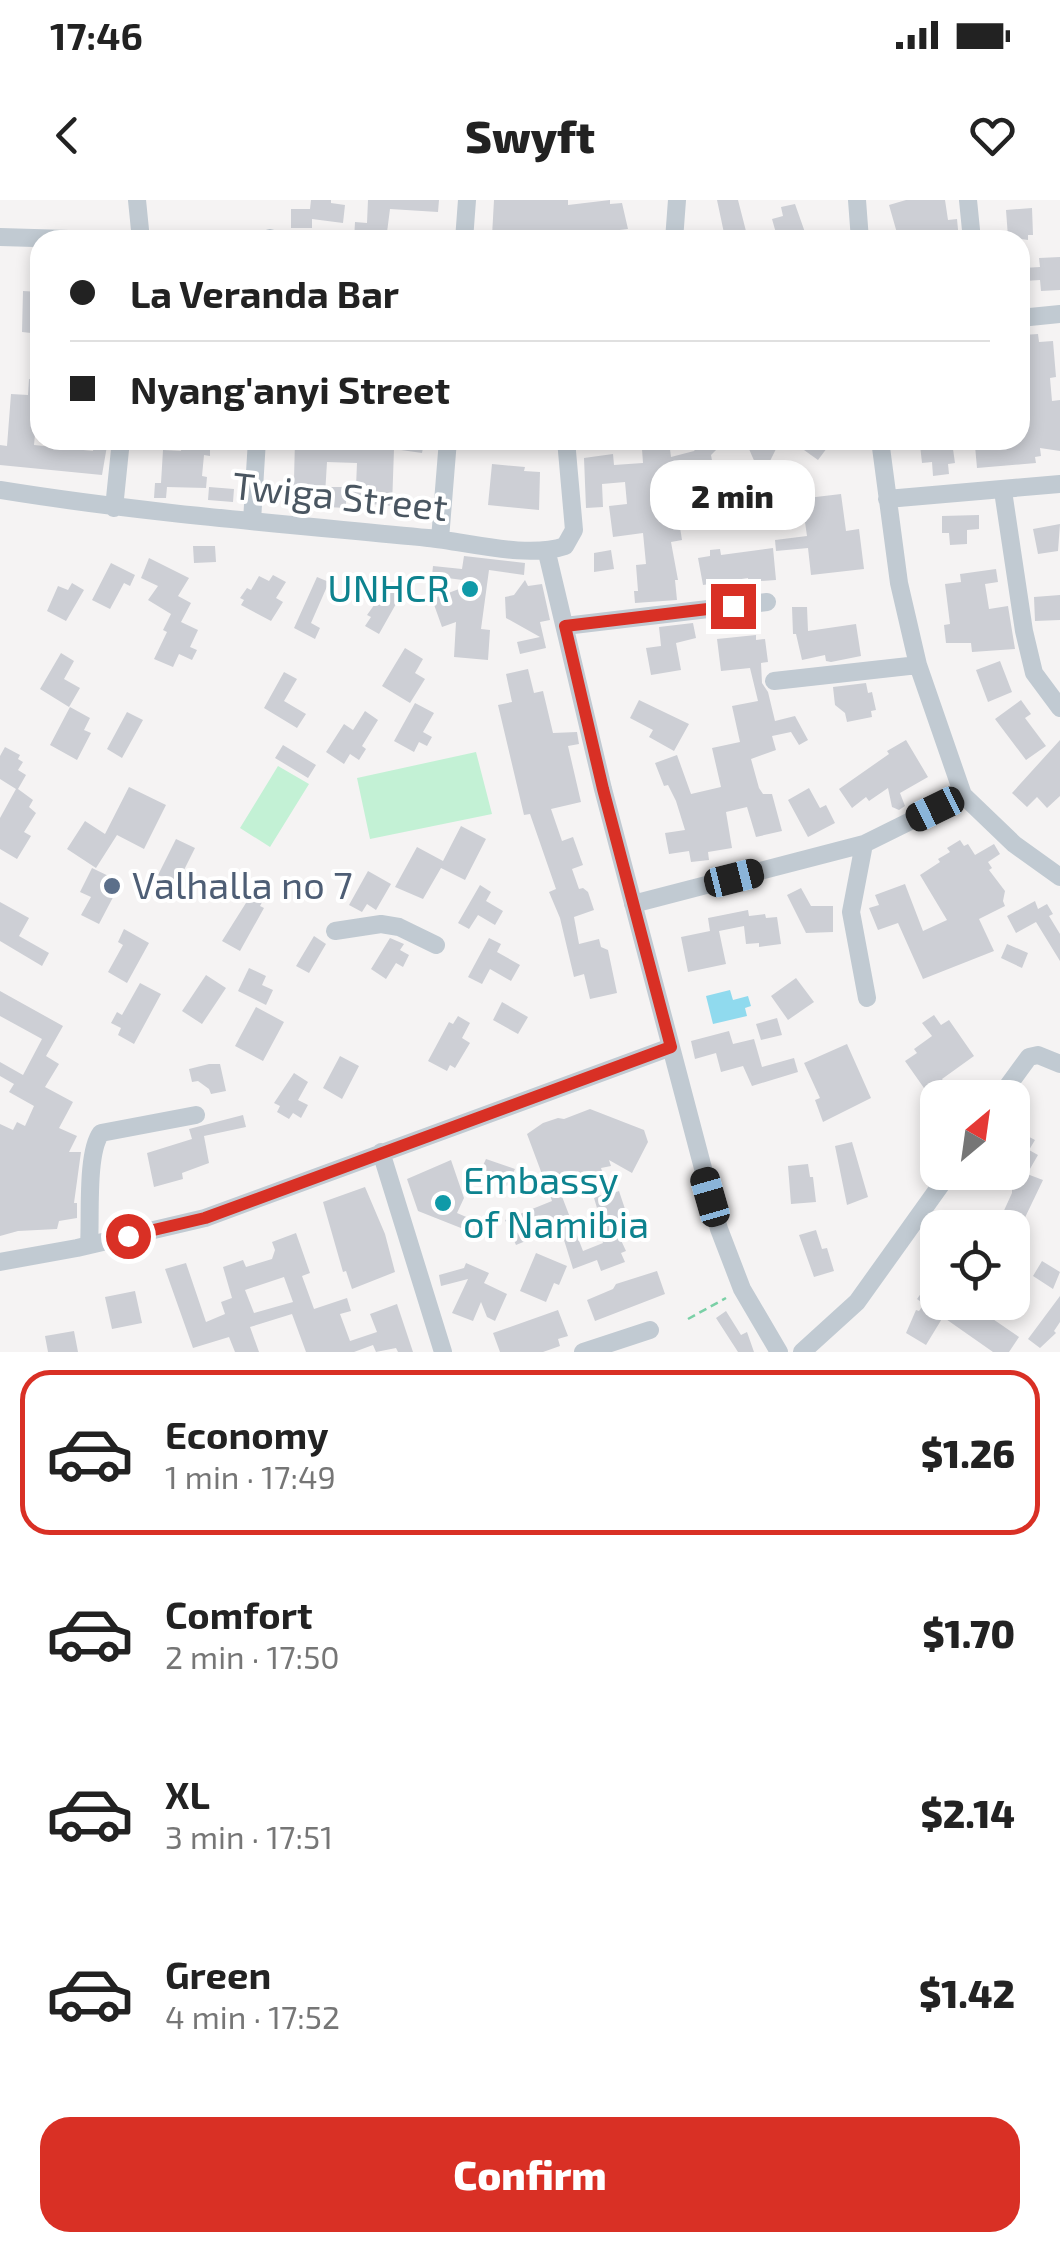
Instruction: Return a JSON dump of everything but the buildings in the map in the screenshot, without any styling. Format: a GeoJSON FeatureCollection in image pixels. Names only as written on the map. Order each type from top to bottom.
{"type":"FeatureCollection","features":[{"type":"Feature","properties":{"kind":"street"},"geometry":{"type":"LineString","coordinates":[[137,200],[141,230]]}},
{"type":"Feature","properties":{"kind":"street"},"geometry":{"type":"LineString","coordinates":[[465,230],[468,200]]}},
{"type":"Feature","properties":{"kind":"street"},"geometry":{"type":"LineString","coordinates":[[675,230],[677,200]]}},
{"type":"Feature","properties":{"kind":"street"},"geometry":{"type":"LineString","coordinates":[[856,200],[859,230]]}},
{"type":"Feature","properties":{"kind":"street"},"geometry":{"type":"LineString","coordinates":[[968,200],[971,230]]}},
{"type":"Feature","properties":{"kind":"street"},"geometry":{"type":"LineString","coordinates":[[0,237],[30,238]]}},
{"type":"Feature","properties":{"kind":"street"},"geometry":{"type":"LineString","coordinates":[[1030,317],[1060,314]]}},
{"type":"Feature","properties":{"kind":"street"},"geometry":{"type":"LineString","coordinates":[[114,508],[120,450]]}},
{"type":"Feature","properties":{"kind":"street"},"geometry":{"type":"LineString","coordinates":[[252,521],[256,450]]}},
{"type":"Feature","properties":{"kind":"street"},"geometry":{"type":"LineString","coordinates":[[440,539],[447,450]]}},
{"type":"Feature","properties":{"kind":"street"},"geometry":{"type":"LineString","coordinates":[[567,450],[574,530],[565,546],[547,552],[633,904],[719,1229],[742,1289],[779,1352]]}},
{"type":"Feature","properties":{"kind":"street"},"geometry":{"type":"LineString","coordinates":[[881,450],[899,583],[918,665],[963,795],[1014,844],[1060,877]]}},
{"type":"Feature","properties":{"kind":"street"},"geometry":{"type":"LineString","coordinates":[[887,500],[1060,484]]}},
{"type":"Feature","properties":{"kind":"street","name":"Twiga Street"},"geometry":{"type":"LineString","coordinates":[[0,490],[114,508],[547,552]]}},
{"type":"Feature","properties":{"kind":"street"},"geometry":{"type":"LineString","coordinates":[[1004,491],[1024,631],[1034,673],[1060,708]]}},
{"type":"Feature","properties":{"kind":"street"},"geometry":{"type":"LineString","coordinates":[[565,626],[767,602]]}},
{"type":"Feature","properties":{"kind":"street"},"geometry":{"type":"LineString","coordinates":[[774,681],[918,665]]}},
{"type":"Feature","properties":{"kind":"street"},"geometry":{"type":"LineString","coordinates":[[633,904],[864,844],[963,795]]}},
{"type":"Feature","properties":{"kind":"street"},"geometry":{"type":"LineString","coordinates":[[864,844],[851,912],[867,998]]}},
{"type":"Feature","properties":{"kind":"street"},"geometry":{"type":"LineString","coordinates":[[335,931],[381,924],[399,927],[436,946]]}},
{"type":"Feature","properties":{"kind":"street"},"geometry":{"type":"LineString","coordinates":[[1,1257],[89,1245],[205,1218],[671,1047]]}},
{"type":"Feature","properties":{"kind":"street"},"geometry":{"type":"LineString","coordinates":[[1012,1080],[1029,1056],[1045,1056],[1060,1064]]}},
{"type":"Feature","properties":{"kind":"street"},"geometry":{"type":"LineString","coordinates":[[89,1245],[96,1140],[101,1133],[196,1116]]}},
{"type":"Feature","properties":{"kind":"street"},"geometry":{"type":"LineString","coordinates":[[381,1152],[443,1352]]}},
{"type":"Feature","properties":{"kind":"street"},"geometry":{"type":"LineString","coordinates":[[802,1352],[857,1302],[937,1190]]}},
{"type":"Feature","properties":{"kind":"street"},"geometry":{"type":"LineString","coordinates":[[582,1352],[650,1330]]}},
{"type":"Feature","properties":{"kind":"path"},"geometry":{"type":"LineString","coordinates":[[688,1319],[742,1289]]}},
{"type":"Feature","properties":{"kind":"green space"},"geometry":{"type":"Polygon","coordinates":[[[476,752],[492,814],[370,839],[357,778],[476,752]]]}},
{"type":"Feature","properties":{"kind":"green space"},"geometry":{"type":"Polygon","coordinates":[[[278,766],[309,784],[270,847],[240,828],[278,766]]]}},
{"type":"Feature","properties":{"kind":"water"},"geometry":{"type":"Polygon","coordinates":[[[730,990],[733,1000],[748,996],[751,1006],[745,1008],[747,1016],[713,1024],[706,996],[730,990]]]}},
{"type":"Feature","properties":{"kind":"place","name":"UNHCR"},"geometry":{"type":"Point","coordinates":[470,589]}},
{"type":"Feature","properties":{"kind":"place","name":"Valhalla no 7"},"geometry":{"type":"Point","coordinates":[112,886]}},
{"type":"Feature","properties":{"kind":"place","name":"Embassy of Namibia"},"geometry":{"type":"Point","coordinates":[443,1203]}},
{"type":"Feature","properties":{"kind":"route"},"geometry":{"type":"LineString","coordinates":[[128,1236],[205,1218],[671,1047],[565,626],[733,606]]}}]}
